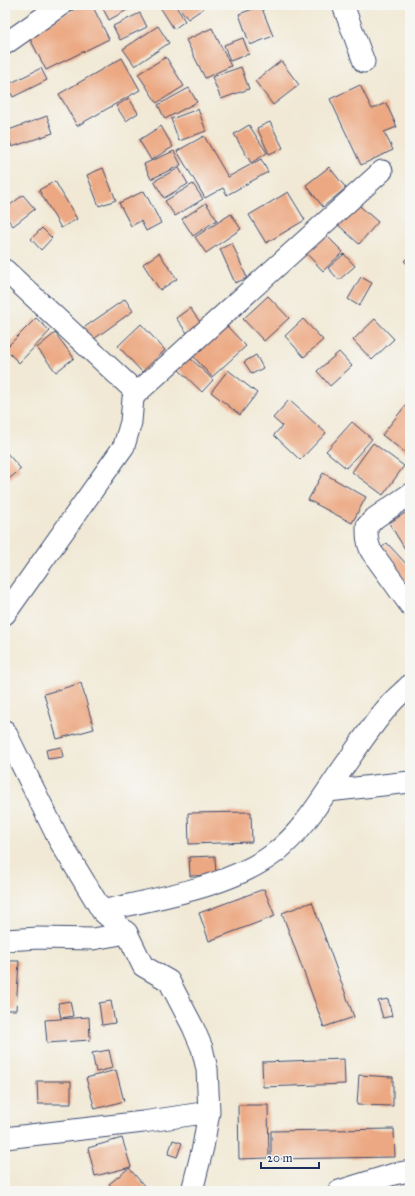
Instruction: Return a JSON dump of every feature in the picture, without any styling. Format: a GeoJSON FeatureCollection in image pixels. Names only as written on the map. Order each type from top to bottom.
{"type":"FeatureCollection","features":[{"type":"Feature","properties":{"kind":"street"},"geometry":{"type":"LineString","coordinates":[[5,44],[61,5]]}},
{"type":"Feature","properties":{"kind":"street"},"geometry":{"type":"LineString","coordinates":[[343,5],[364,62]]}},
{"type":"Feature","properties":{"kind":"street"},"geometry":{"type":"LineString","coordinates":[[5,614],[124,446],[131,422],[133,398],[136,393],[382,170]]}},
{"type":"Feature","properties":{"kind":"street"},"geometry":{"type":"LineString","coordinates":[[5,270],[136,393]]}},
{"type":"Feature","properties":{"kind":"street"},"geometry":{"type":"LineString","coordinates":[[410,494],[375,518],[367,526],[367,542],[371,550],[410,605]]}},
{"type":"Feature","properties":{"kind":"street"},"geometry":{"type":"LineString","coordinates":[[102,911],[206,886],[255,866],[275,853],[305,825],[383,713],[410,685]]}},
{"type":"Feature","properties":{"kind":"street"},"geometry":{"type":"LineString","coordinates":[[5,731],[59,840],[102,911],[128,933],[143,966],[169,981],[193,1027],[202,1048],[207,1069],[209,1112],[204,1147],[192,1191]]}},
{"type":"Feature","properties":{"kind":"street"},"geometry":{"type":"LineString","coordinates":[[328,791],[410,782]]}},
{"type":"Feature","properties":{"kind":"street"},"geometry":{"type":"LineString","coordinates":[[5,940],[39,938],[93,938],[128,933]]}},
{"type":"Feature","properties":{"kind":"street"},"geometry":{"type":"LineString","coordinates":[[5,1138],[143,1122],[209,1112]]}},
{"type":"Feature","properties":{"kind":"street"},"geometry":{"type":"LineString","coordinates":[[339,1191],[394,1174],[410,1171]]}},
{"type":"Feature","properties":{"kind":"building"},"geometry":{"type":"Polygon","coordinates":[[[83,5],[92,5],[109,39],[46,70],[27,33],[83,5]]]}},
{"type":"Feature","properties":{"kind":"building"},"geometry":{"type":"Polygon","coordinates":[[[101,5],[136,5],[109,20],[101,5]]]}},
{"type":"Feature","properties":{"kind":"building"},"geometry":{"type":"Polygon","coordinates":[[[163,5],[175,5],[185,21],[174,29],[160,7],[163,5]]]}},
{"type":"Feature","properties":{"kind":"building"},"geometry":{"type":"Polygon","coordinates":[[[177,5],[202,5],[204,8],[188,19],[177,5]]]}},
{"type":"Feature","properties":{"kind":"building"},"geometry":{"type":"Polygon","coordinates":[[[261,6],[273,36],[250,45],[239,14],[261,6]]]}},
{"type":"Feature","properties":{"kind":"building"},"geometry":{"type":"Polygon","coordinates":[[[140,13],[147,27],[120,40],[113,26],[140,13]]]}},
{"type":"Feature","properties":{"kind":"building"},"geometry":{"type":"Polygon","coordinates":[[[158,26],[169,43],[135,66],[123,49],[158,26]]]}},
{"type":"Feature","properties":{"kind":"building"},"geometry":{"type":"Polygon","coordinates":[[[212,28],[231,66],[205,78],[186,40],[212,28]]]}},
{"type":"Feature","properties":{"kind":"building"},"geometry":{"type":"Polygon","coordinates":[[[243,38],[249,54],[230,61],[224,45],[243,38]]]}},
{"type":"Feature","properties":{"kind":"building"},"geometry":{"type":"Polygon","coordinates":[[[166,57],[184,86],[157,103],[138,74],[166,57]]]}},
{"type":"Feature","properties":{"kind":"building"},"geometry":{"type":"Polygon","coordinates":[[[122,58],[140,90],[77,126],[59,94],[122,58]]]}},
{"type":"Feature","properties":{"kind":"building"},"geometry":{"type":"Polygon","coordinates":[[[281,61],[299,85],[273,105],[255,81],[281,61]]]}},
{"type":"Feature","properties":{"kind":"building"},"geometry":{"type":"Polygon","coordinates":[[[241,67],[249,89],[221,99],[212,77],[241,67]]]}},
{"type":"Feature","properties":{"kind":"building"},"geometry":{"type":"Polygon","coordinates":[[[41,68],[47,80],[13,97],[7,85],[41,68]]]}},
{"type":"Feature","properties":{"kind":"building"},"geometry":{"type":"Polygon","coordinates":[[[360,85],[372,109],[386,103],[397,127],[384,132],[393,150],[361,165],[330,99],[360,85]]]}},
{"type":"Feature","properties":{"kind":"building"},"geometry":{"type":"Polygon","coordinates":[[[189,88],[197,102],[165,119],[158,105],[189,88]]]}},
{"type":"Feature","properties":{"kind":"building"},"geometry":{"type":"Polygon","coordinates":[[[129,98],[138,113],[126,121],[116,106],[129,98]]]}},
{"type":"Feature","properties":{"kind":"building"},"geometry":{"type":"Polygon","coordinates":[[[198,109],[206,131],[179,141],[171,119],[198,109]]]}},
{"type":"Feature","properties":{"kind":"building"},"geometry":{"type":"Polygon","coordinates":[[[47,116],[53,133],[12,147],[6,131],[47,116]]]}},
{"type":"Feature","properties":{"kind":"building"},"geometry":{"type":"Polygon","coordinates":[[[270,122],[283,148],[269,154],[257,128],[270,122]]]}},
{"type":"Feature","properties":{"kind":"building"},"geometry":{"type":"Polygon","coordinates":[[[249,125],[267,153],[251,163],[234,134],[249,125]]]}},
{"type":"Feature","properties":{"kind":"building"},"geometry":{"type":"Polygon","coordinates":[[[161,126],[173,147],[151,160],[139,140],[161,126]]]}},
{"type":"Feature","properties":{"kind":"building"},"geometry":{"type":"Polygon","coordinates":[[[204,136],[228,177],[261,159],[268,172],[227,195],[223,188],[205,198],[177,151],[204,136]]]}},
{"type":"Feature","properties":{"kind":"building"},"geometry":{"type":"Polygon","coordinates":[[[174,151],[181,165],[151,179],[144,164],[174,151]]]}},
{"type":"Feature","properties":{"kind":"building"},"geometry":{"type":"Polygon","coordinates":[[[329,167],[346,188],[323,207],[306,185],[329,167]]]}},
{"type":"Feature","properties":{"kind":"building"},"geometry":{"type":"Polygon","coordinates":[[[103,168],[116,200],[99,206],[87,175],[103,168]]]}},
{"type":"Feature","properties":{"kind":"building"},"geometry":{"type":"Polygon","coordinates":[[[179,168],[188,184],[164,198],[154,181],[179,168]]]}},
{"type":"Feature","properties":{"kind":"building"},"geometry":{"type":"Polygon","coordinates":[[[55,181],[77,219],[61,228],[39,190],[55,181]]]}},
{"type":"Feature","properties":{"kind":"building"},"geometry":{"type":"Polygon","coordinates":[[[193,184],[203,199],[175,216],[165,201],[193,184]]]}},
{"type":"Feature","properties":{"kind":"building"},"geometry":{"type":"Polygon","coordinates":[[[144,191],[161,223],[146,231],[141,221],[131,226],[119,203],[144,191]]]}},
{"type":"Feature","properties":{"kind":"building"},"geometry":{"type":"Polygon","coordinates":[[[288,192],[305,220],[266,243],[249,215],[288,192]]]}},
{"type":"Feature","properties":{"kind":"building"},"geometry":{"type":"Polygon","coordinates":[[[23,195],[35,209],[13,226],[5,216],[5,209],[23,195]]]}},
{"type":"Feature","properties":{"kind":"building"},"geometry":{"type":"Polygon","coordinates":[[[353,200],[378,222],[359,244],[334,221],[353,200]]]}},
{"type":"Feature","properties":{"kind":"building"},"geometry":{"type":"Polygon","coordinates":[[[206,203],[217,220],[193,236],[182,219],[206,203]]]}},
{"type":"Feature","properties":{"kind":"building"},"geometry":{"type":"Polygon","coordinates":[[[231,214],[241,229],[206,253],[195,237],[231,214]]]}},
{"type":"Feature","properties":{"kind":"building"},"geometry":{"type":"Polygon","coordinates":[[[42,228],[52,238],[41,250],[31,239],[42,228]]]}},
{"type":"Feature","properties":{"kind":"building"},"geometry":{"type":"Polygon","coordinates":[[[324,233],[343,252],[323,271],[304,251],[324,233]]]}},
{"type":"Feature","properties":{"kind":"building"},"geometry":{"type":"Polygon","coordinates":[[[232,243],[247,278],[235,283],[220,249],[232,243]]]}},
{"type":"Feature","properties":{"kind":"building"},"geometry":{"type":"Polygon","coordinates":[[[159,253],[177,279],[160,290],[143,264],[159,253]]]}},
{"type":"Feature","properties":{"kind":"building"},"geometry":{"type":"Polygon","coordinates":[[[344,254],[355,266],[339,280],[328,268],[344,254]]]}},
{"type":"Feature","properties":{"kind":"building"},"geometry":{"type":"Polygon","coordinates":[[[410,256],[410,267],[404,261],[410,256]]]}},
{"type":"Feature","properties":{"kind":"building"},"geometry":{"type":"Polygon","coordinates":[[[361,277],[372,283],[359,306],[348,299],[361,277]]]}},
{"type":"Feature","properties":{"kind":"building"},"geometry":{"type":"Polygon","coordinates":[[[268,296],[289,318],[264,341],[243,319],[268,296]]]}},
{"type":"Feature","properties":{"kind":"building"},"geometry":{"type":"Polygon","coordinates":[[[125,299],[133,311],[91,341],[82,329],[125,299]]]}},
{"type":"Feature","properties":{"kind":"building"},"geometry":{"type":"Polygon","coordinates":[[[190,308],[205,329],[191,338],[176,318],[190,308]]]}},
{"type":"Feature","properties":{"kind":"building"},"geometry":{"type":"Polygon","coordinates":[[[36,318],[50,331],[19,363],[5,349],[36,318]]]}},
{"type":"Feature","properties":{"kind":"building"},"geometry":{"type":"Polygon","coordinates":[[[303,319],[323,340],[304,357],[285,336],[303,319]]]}},
{"type":"Feature","properties":{"kind":"building"},"geometry":{"type":"Polygon","coordinates":[[[375,319],[394,339],[372,360],[353,340],[375,319]]]}},
{"type":"Feature","properties":{"kind":"building"},"geometry":{"type":"Polygon","coordinates":[[[224,323],[246,346],[212,377],[191,354],[224,323]]]}},
{"type":"Feature","properties":{"kind":"building"},"geometry":{"type":"Polygon","coordinates":[[[141,324],[165,350],[142,372],[118,346],[141,324]]]}},
{"type":"Feature","properties":{"kind":"building"},"geometry":{"type":"Polygon","coordinates":[[[55,333],[74,358],[56,372],[37,348],[55,333]]]}},
{"type":"Feature","properties":{"kind":"building"},"geometry":{"type":"Polygon","coordinates":[[[339,352],[352,366],[330,386],[317,371],[339,352]]]}},
{"type":"Feature","properties":{"kind":"building"},"geometry":{"type":"Polygon","coordinates":[[[256,355],[263,368],[252,374],[244,362],[256,355]]]}},
{"type":"Feature","properties":{"kind":"building"},"geometry":{"type":"Polygon","coordinates":[[[188,356],[213,380],[202,392],[177,368],[188,356]]]}},
{"type":"Feature","properties":{"kind":"building"},"geometry":{"type":"Polygon","coordinates":[[[228,370],[257,393],[240,415],[211,392],[228,370]]]}},
{"type":"Feature","properties":{"kind":"building"},"geometry":{"type":"Polygon","coordinates":[[[289,400],[326,433],[300,460],[274,435],[282,426],[273,418],[289,400]]]}},
{"type":"Feature","properties":{"kind":"building"},"geometry":{"type":"Polygon","coordinates":[[[405,406],[410,410],[410,456],[382,435],[405,406]]]}},
{"type":"Feature","properties":{"kind":"building"},"geometry":{"type":"Polygon","coordinates":[[[352,422],[372,439],[346,468],[326,451],[352,422]]]}},
{"type":"Feature","properties":{"kind":"building"},"geometry":{"type":"Polygon","coordinates":[[[373,443],[404,466],[383,495],[352,472],[373,443]]]}},
{"type":"Feature","properties":{"kind":"building"},"geometry":{"type":"Polygon","coordinates":[[[5,451],[21,469],[5,482],[5,451]]]}},
{"type":"Feature","properties":{"kind":"building"},"geometry":{"type":"Polygon","coordinates":[[[323,473],[366,497],[352,523],[308,500],[323,473]]]}},
{"type":"Feature","properties":{"kind":"building"},"geometry":{"type":"Polygon","coordinates":[[[410,510],[410,557],[389,523],[410,510]]]}},
{"type":"Feature","properties":{"kind":"building"},"geometry":{"type":"Polygon","coordinates":[[[387,543],[410,568],[410,577],[404,582],[377,552],[387,543]]]}},
{"type":"Feature","properties":{"kind":"building"},"geometry":{"type":"Polygon","coordinates":[[[81,683],[94,729],[57,739],[44,694],[81,683]]]}},
{"type":"Feature","properties":{"kind":"building"},"geometry":{"type":"Polygon","coordinates":[[[61,747],[63,757],[48,759],[46,750],[61,747]]]}},
{"type":"Feature","properties":{"kind":"building"},"geometry":{"type":"Polygon","coordinates":[[[251,812],[252,842],[189,844],[188,813],[251,812]]]}},
{"type":"Feature","properties":{"kind":"building"},"geometry":{"type":"Polygon","coordinates":[[[215,856],[216,875],[190,876],[189,857],[215,856]]]}},
{"type":"Feature","properties":{"kind":"building"},"geometry":{"type":"Polygon","coordinates":[[[264,889],[275,916],[209,941],[199,913],[264,889]]]}},
{"type":"Feature","properties":{"kind":"building"},"geometry":{"type":"Polygon","coordinates":[[[312,902],[354,1017],[324,1027],[282,913],[312,902]]]}},
{"type":"Feature","properties":{"kind":"building"},"geometry":{"type":"Polygon","coordinates":[[[5,961],[19,961],[16,1010],[5,1010],[5,961]]]}},
{"type":"Feature","properties":{"kind":"building"},"geometry":{"type":"Polygon","coordinates":[[[388,999],[392,1016],[383,1018],[378,1001],[388,999]]]}},
{"type":"Feature","properties":{"kind":"building"},"geometry":{"type":"Polygon","coordinates":[[[70,1001],[73,1016],[61,1018],[58,1003],[70,1001]]]}},
{"type":"Feature","properties":{"kind":"building"},"geometry":{"type":"Polygon","coordinates":[[[111,1001],[115,1023],[102,1025],[99,1003],[111,1001]]]}},
{"type":"Feature","properties":{"kind":"building"},"geometry":{"type":"Polygon","coordinates":[[[89,1017],[90,1040],[47,1043],[45,1020],[89,1017]]]}},
{"type":"Feature","properties":{"kind":"building"},"geometry":{"type":"Polygon","coordinates":[[[109,1050],[113,1068],[96,1072],[92,1053],[109,1050]]]}},
{"type":"Feature","properties":{"kind":"building"},"geometry":{"type":"Polygon","coordinates":[[[344,1059],[345,1084],[263,1087],[262,1062],[344,1059]]]}},
{"type":"Feature","properties":{"kind":"building"},"geometry":{"type":"Polygon","coordinates":[[[116,1070],[124,1101],[95,1109],[86,1078],[116,1070]]]}},
{"type":"Feature","properties":{"kind":"building"},"geometry":{"type":"Polygon","coordinates":[[[359,1075],[393,1077],[393,1106],[357,1105],[359,1075]]]}},
{"type":"Feature","properties":{"kind":"building"},"geometry":{"type":"Polygon","coordinates":[[[37,1081],[71,1081],[71,1104],[38,1104],[37,1081]]]}},
{"type":"Feature","properties":{"kind":"building"},"geometry":{"type":"Polygon","coordinates":[[[5,1096],[7,1096],[8,1120],[5,1120],[5,1096]]]}},
{"type":"Feature","properties":{"kind":"building"},"geometry":{"type":"Polygon","coordinates":[[[238,1105],[268,1105],[269,1158],[239,1159],[238,1105]]]}},
{"type":"Feature","properties":{"kind":"building"},"geometry":{"type":"Polygon","coordinates":[[[394,1129],[395,1157],[271,1159],[271,1131],[394,1129]]]}},
{"type":"Feature","properties":{"kind":"building"},"geometry":{"type":"Polygon","coordinates":[[[122,1138],[131,1167],[95,1176],[88,1148],[122,1138]]]}},
{"type":"Feature","properties":{"kind":"building"},"geometry":{"type":"Polygon","coordinates":[[[173,1140],[182,1143],[177,1157],[168,1154],[173,1140]]]}},
{"type":"Feature","properties":{"kind":"building"},"geometry":{"type":"Polygon","coordinates":[[[129,1168],[146,1188],[143,1191],[115,1191],[109,1184],[129,1168]]]}}]}
